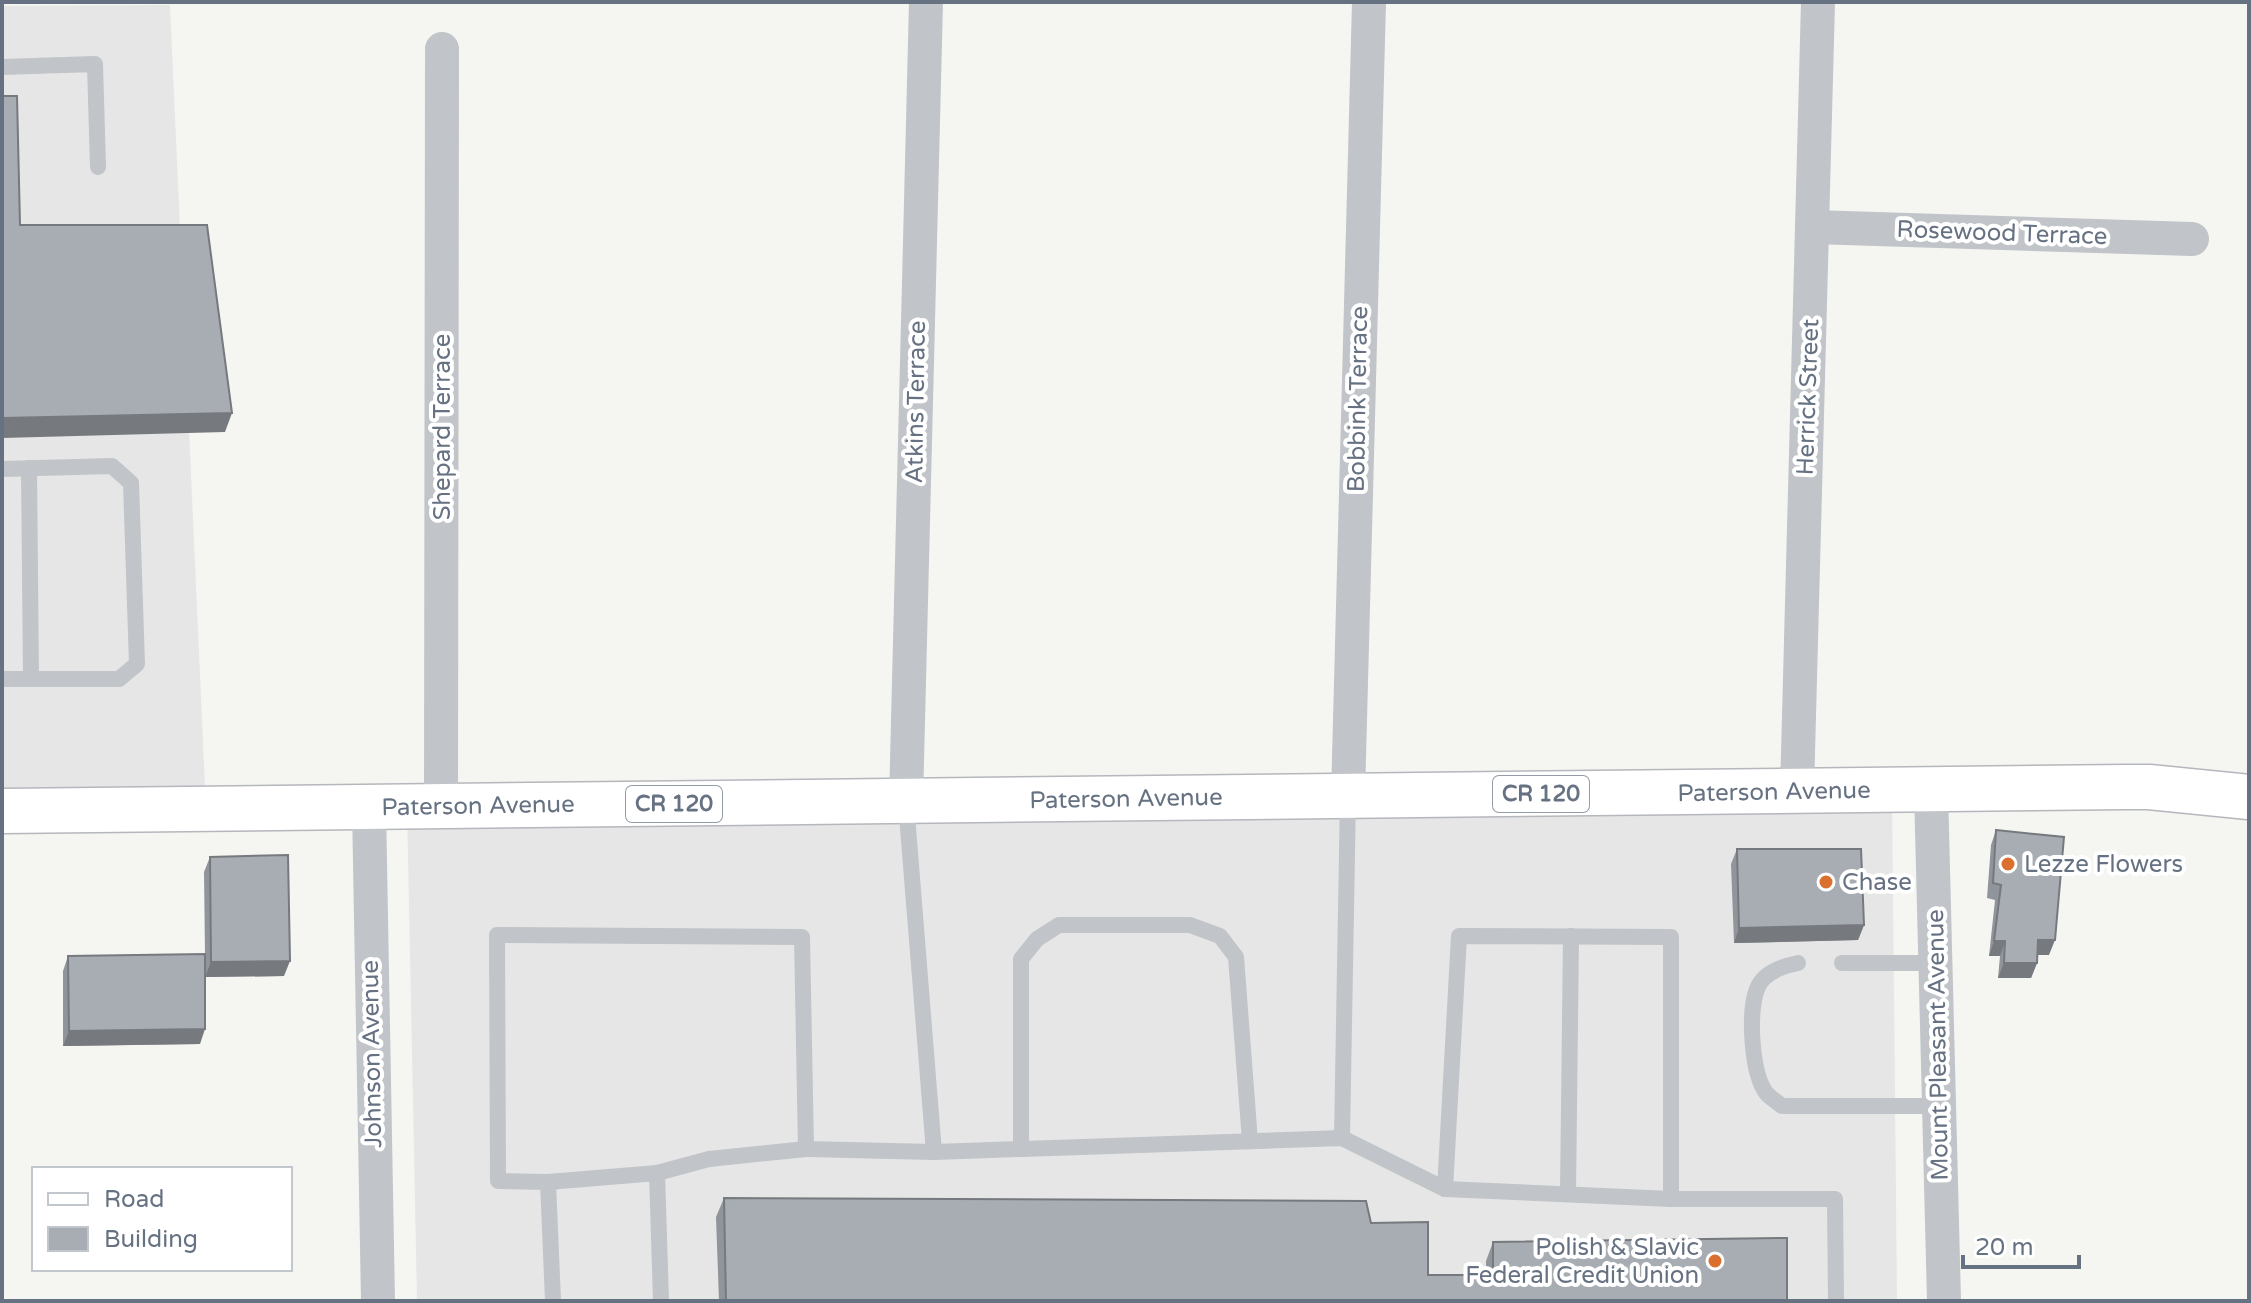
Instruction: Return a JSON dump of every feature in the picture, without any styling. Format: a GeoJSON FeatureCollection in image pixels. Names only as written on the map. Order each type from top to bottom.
{"type":"FeatureCollection","features":[{"type":"Feature","properties":{"kind":"main road","name":"Paterson Avenue"},"geometry":{"type":"LineString","coordinates":[[2,811],[2149,787],[2249,797]]}},
{"type":"Feature","properties":{"kind":"street","name":"Atkins Terrace"},"geometry":{"type":"LineString","coordinates":[[906,801],[926,2]]}},
{"type":"Feature","properties":{"kind":"street","name":"Bobbink Terrace"},"geometry":{"type":"LineString","coordinates":[[1348,796],[1369,2]]}},
{"type":"Feature","properties":{"kind":"street","name":"Herrick Street"},"geometry":{"type":"LineString","coordinates":[[1797,791],[1818,2]]}},
{"type":"Feature","properties":{"kind":"street","name":"Shepard Terrace"},"geometry":{"type":"LineString","coordinates":[[441,806],[442,49]]}},
{"type":"Feature","properties":{"kind":"street","name":"Rosewood Terrace"},"geometry":{"type":"LineString","coordinates":[[1813,227],[2192,239]]}},
{"type":"Feature","properties":{"kind":"street","name":"Mount Pleasant Avenue"},"geometry":{"type":"LineString","coordinates":[[1931,790],[1944,1301]]}},
{"type":"Feature","properties":{"kind":"street","name":"Johnson Avenue"},"geometry":{"type":"LineString","coordinates":[[369,807],[378,1301]]}},
{"type":"Feature","properties":{"kind":"lane"},"geometry":{"type":"LineString","coordinates":[[2,67],[95,64],[98,167]]}},
{"type":"Feature","properties":{"kind":"lane"},"geometry":{"type":"LineString","coordinates":[[2,469],[112,466],[131,483],[137,664],[119,679],[2,679]]}},
{"type":"Feature","properties":{"kind":"lane"},"geometry":{"type":"LineString","coordinates":[[29,468],[31,679]]}},
{"type":"Feature","properties":{"kind":"lane"},"geometry":{"type":"LineString","coordinates":[[1342,1138],[1348,796]]}},
{"type":"Feature","properties":{"kind":"lane"},"geometry":{"type":"LineString","coordinates":[[906,801],[934,1152]]}},
{"type":"Feature","properties":{"kind":"lane"},"geometry":{"type":"LineString","coordinates":[[1021,1149],[1021,959],[1037,939],[1059,925],[1190,925],[1220,936],[1236,957],[1250,1141]]}},
{"type":"Feature","properties":{"kind":"lane"},"geometry":{"type":"LineString","coordinates":[[806,1149],[802,937],[497,935],[498,1181],[548,1182],[657,1173],[709,1159],[806,1149],[934,1152],[1342,1138],[1445,1189],[1671,1199],[1835,1199],[1836,1301]]}},
{"type":"Feature","properties":{"kind":"lane"},"geometry":{"type":"LineString","coordinates":[[1445,1189],[1459,936],[1671,937],[1671,1199]]}},
{"type":"Feature","properties":{"kind":"lane"},"geometry":{"type":"LineString","coordinates":[[1568,1194],[1571,936]]}},
{"type":"Feature","properties":{"kind":"lane"},"geometry":{"type":"LineString","coordinates":[[1798,963],[1785,965],[1769,974],[1757,987],[1753,1013],[1754,1047],[1759,1077],[1767,1093],[1782,1106],[1939,1106]]}},
{"type":"Feature","properties":{"kind":"lane"},"geometry":{"type":"LineString","coordinates":[[1842,963],[1937,963]]}},
{"type":"Feature","properties":{"kind":"lane"},"geometry":{"type":"LineString","coordinates":[[657,1173],[661,1301]]}},
{"type":"Feature","properties":{"kind":"lane"},"geometry":{"type":"LineString","coordinates":[[548,1182],[553,1301]]}},
{"type":"Feature","properties":{"kind":"shaded area"},"geometry":{"type":"Polygon","coordinates":[[[170,5],[206,809],[2,811],[2,6],[170,5]]]}},
{"type":"Feature","properties":{"kind":"shaded area"},"geometry":{"type":"Polygon","coordinates":[[[1892,790],[1897,1301],[417,1301],[407,806],[1892,790]]]}},
{"type":"Feature","properties":{"kind":"building"},"geometry":{"type":"Polygon","coordinates":[[[2,96],[17,96],[20,225],[207,225],[232,413],[2,418],[2,96]]]}},
{"type":"Feature","properties":{"kind":"building"},"geometry":{"type":"Polygon","coordinates":[[[1996,830],[2064,837],[2055,940],[2038,940],[2037,963],[2004,963],[2005,941],[1994,941],[2001,885],[1993,883],[1996,830]]]}},
{"type":"Feature","properties":{"kind":"building"},"geometry":{"type":"Polygon","coordinates":[[[1737,849],[1861,849],[1864,925],[1739,928],[1737,849]]]}},
{"type":"Feature","properties":{"kind":"building"},"geometry":{"type":"Polygon","coordinates":[[[288,855],[290,961],[211,962],[210,857],[288,855]]]}},
{"type":"Feature","properties":{"kind":"building"},"geometry":{"type":"Polygon","coordinates":[[[205,954],[205,1029],[69,1031],[68,956],[205,954]]]}},
{"type":"Feature","properties":{"kind":"building"},"geometry":{"type":"Polygon","coordinates":[[[724,1198],[1366,1201],[1371,1223],[1428,1222],[1428,1275],[1493,1275],[1493,1242],[1787,1238],[1787,1301],[726,1301],[724,1198]]]}},
{"type":"Feature","properties":{"kind":"place","name":"Lezze Flowers"},"geometry":{"type":"Point","coordinates":[2008,864]}},
{"type":"Feature","properties":{"kind":"place","name":"Chase"},"geometry":{"type":"Point","coordinates":[1826,882]}},
{"type":"Feature","properties":{"kind":"place","name":"Polish & Slavic Federal Credit Union"},"geometry":{"type":"Point","coordinates":[1715,1261]}}]}
